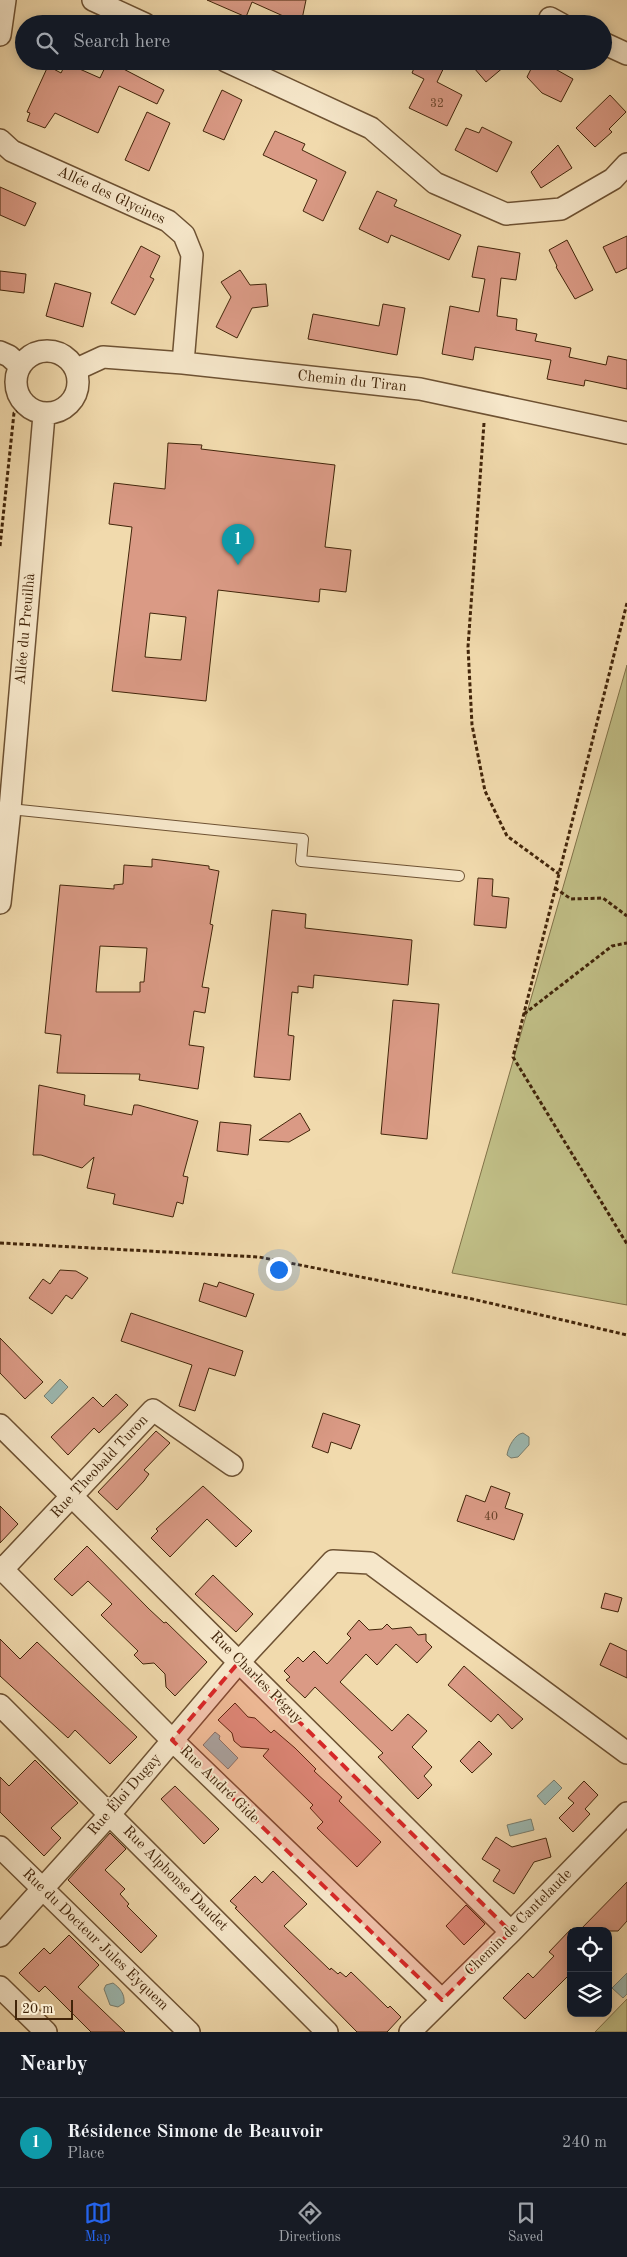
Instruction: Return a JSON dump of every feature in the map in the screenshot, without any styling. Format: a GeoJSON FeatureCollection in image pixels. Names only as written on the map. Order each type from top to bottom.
{"type":"FeatureCollection","features":[{"type":"Feature","properties":{"kind":"street"},"geometry":{"type":"LineString","coordinates":[[0,35],[5,0]]}},
{"type":"Feature","properties":{"kind":"street"},"geometry":{"type":"LineString","coordinates":[[93,0],[126,15]]}},
{"type":"Feature","properties":{"kind":"street"},"geometry":{"type":"LineString","coordinates":[[612,47],[627,54]]}},
{"type":"Feature","properties":{"kind":"street"},"geometry":{"type":"LineString","coordinates":[[245,70],[371,128],[436,183],[506,214],[562,209],[613,179],[627,164]]}},
{"type":"Feature","properties":{"kind":"street","name":"Allée des Glycines"},"geometry":{"type":"LineString","coordinates":[[0,140],[12,151],[168,222],[184,235],[192,255],[183,363]]}},
{"type":"Feature","properties":{"kind":"street"},"geometry":{"type":"LineString","coordinates":[[49,350],[66,356],[77,370],[78,391],[65,409],[34,410],[15,390],[19,365],[32,353],[49,350]]}},
{"type":"Feature","properties":{"kind":"street"},"geometry":{"type":"LineString","coordinates":[[0,352],[9,356],[19,365]]}},
{"type":"Feature","properties":{"kind":"street","name":"Chemin du Tiran"},"geometry":{"type":"LineString","coordinates":[[77,370],[103,357],[183,363],[420,389],[627,433]]}},
{"type":"Feature","properties":{"kind":"street","name":"Allée du Preuilhà"},"geometry":{"type":"LineString","coordinates":[[0,903],[10,810],[34,410]]}},
{"type":"Feature","properties":{"kind":"street","name":"Rue Theobald Turon"},"geometry":{"type":"LineString","coordinates":[[1,1570],[153,1410],[232,1466]]}},
{"type":"Feature","properties":{"kind":"street","name":"Rue Charles Péguy"},"geometry":{"type":"LineString","coordinates":[[0,1425],[511,1932]]}},
{"type":"Feature","properties":{"kind":"street","name":"Rue Éloi Dugay"},"geometry":{"type":"LineString","coordinates":[[0,1936],[110,1814],[239,1662],[333,1560],[370,1563],[627,1752]]}},
{"type":"Feature","properties":{"kind":"street","name":"Rue André Gide"},"geometry":{"type":"LineString","coordinates":[[1,1570],[172,1740],[442,2000]]}},
{"type":"Feature","properties":{"kind":"street","name":"Rue Alphonse Daudet"},"geometry":{"type":"LineString","coordinates":[[0,1705],[327,2032]]}},
{"type":"Feature","properties":{"kind":"street","name":"Chemin de Cantelaude"},"geometry":{"type":"LineString","coordinates":[[410,2032],[627,1813]]}},
{"type":"Feature","properties":{"kind":"street","name":"Rue du Docteur Jules Eyquem"},"geometry":{"type":"LineString","coordinates":[[0,1847],[190,2032]]}},
{"type":"Feature","properties":{"kind":"street"},"geometry":{"type":"LineString","coordinates":[[0,1987],[46,2032]]}},
{"type":"Feature","properties":{"kind":"lane"},"geometry":{"type":"LineString","coordinates":[[10,810],[304,839],[301,861],[459,876]]}},
{"type":"Feature","properties":{"kind":"path"},"geometry":{"type":"LineString","coordinates":[[485,403],[468,647],[472,725],[485,791],[507,836],[559,874]]}},
{"type":"Feature","properties":{"kind":"path"},"geometry":{"type":"LineString","coordinates":[[0,546],[14,413],[34,410]]}},
{"type":"Feature","properties":{"kind":"path"},"geometry":{"type":"LineString","coordinates":[[627,603],[513,1057],[627,1244]]}},
{"type":"Feature","properties":{"kind":"path"},"geometry":{"type":"LineString","coordinates":[[555,888],[571,899],[602,898],[627,916]]}},
{"type":"Feature","properties":{"kind":"path"},"geometry":{"type":"LineString","coordinates":[[524,1014],[612,946],[627,944]]}},
{"type":"Feature","properties":{"kind":"path"},"geometry":{"type":"LineString","coordinates":[[0,1243],[260,1257],[468,1298],[627,1335]]}},
{"type":"Feature","properties":{"kind":"highlighted area"},"geometry":{"type":"Polygon","coordinates":[[[239,1662],[511,1932],[442,2000],[172,1740],[239,1662]]]}},
{"type":"Feature","properties":{"kind":"shaded area"},"geometry":{"type":"Polygon","coordinates":[[[627,665],[627,1305],[452,1273],[627,665]]]}},
{"type":"Feature","properties":{"kind":"shaded area"},"geometry":{"type":"Polygon","coordinates":[[[627,1999],[627,2032],[595,2032],[610,2017],[612,2017],[612,2014],[627,1999]]]}},
{"type":"Feature","properties":{"kind":"water"},"geometry":{"type":"Polygon","coordinates":[[[60,1379],[68,1387],[52,1404],[44,1396],[60,1379]]]}},
{"type":"Feature","properties":{"kind":"water"},"geometry":{"type":"Polygon","coordinates":[[[523,1433],[529,1437],[529,1445],[518,1457],[511,1458],[507,1455],[510,1445],[517,1436],[523,1433]]]}},
{"type":"Feature","properties":{"kind":"water"},"geometry":{"type":"Polygon","coordinates":[[[215,1732],[220,1736],[219,1739],[238,1758],[228,1769],[203,1745],[215,1732]]]}},
{"type":"Feature","properties":{"kind":"water"},"geometry":{"type":"Polygon","coordinates":[[[554,1780],[562,1788],[545,1805],[537,1796],[554,1780]]]}},
{"type":"Feature","properties":{"kind":"water"},"geometry":{"type":"Polygon","coordinates":[[[531,1819],[534,1830],[510,1836],[507,1825],[531,1819]]]}},
{"type":"Feature","properties":{"kind":"water"},"geometry":{"type":"Polygon","coordinates":[[[627,1973],[627,1994],[623,1998],[612,1988],[627,1973]]]}},
{"type":"Feature","properties":{"kind":"water"},"geometry":{"type":"Polygon","coordinates":[[[113,1983],[120,1989],[124,1997],[124,2003],[118,2007],[110,2005],[104,1989],[106,1985],[113,1983]]]}},
{"type":"Feature","properties":{"kind":"building"},"geometry":{"type":"Polygon","coordinates":[[[207,0],[306,0],[303,15],[281,15],[252,2],[247,15],[241,15],[207,0]]]}},
{"type":"Feature","properties":{"kind":"building"},"geometry":{"type":"Polygon","coordinates":[[[46,70],[55,70],[61,73],[62,70],[82,70],[100,78],[104,70],[125,70],[164,90],[157,104],[119,86],[98,133],[55,113],[45,128],[27,121],[30,113],[27,112],[46,70]]]}},
{"type":"Feature","properties":{"kind":"building"},"geometry":{"type":"Polygon","coordinates":[[[413,70],[443,70],[437,82],[462,95],[447,126],[409,108],[424,79],[412,73],[413,70]]]}},
{"type":"Feature","properties":{"kind":"building"},"geometry":{"type":"Polygon","coordinates":[[[476,70],[500,70],[486,82],[476,70]]]}},
{"type":"Feature","properties":{"kind":"building"},"geometry":{"type":"Polygon","coordinates":[[[530,70],[557,70],[573,79],[561,102],[542,93],[527,77],[530,70]]]}},
{"type":"Feature","properties":{"kind":"building"},"geometry":{"type":"Polygon","coordinates":[[[222,90],[242,100],[224,140],[203,131],[222,90]]]}},
{"type":"Feature","properties":{"kind":"building"},"geometry":{"type":"Polygon","coordinates":[[[610,95],[626,112],[609,129],[612,132],[595,147],[576,128],[610,95]]]}},
{"type":"Feature","properties":{"kind":"building"},"geometry":{"type":"Polygon","coordinates":[[[147,112],[170,123],[149,171],[125,160],[147,112]]]}},
{"type":"Feature","properties":{"kind":"building"},"geometry":{"type":"Polygon","coordinates":[[[482,127],[512,142],[497,172],[455,150],[466,128],[479,133],[482,127]]]}},
{"type":"Feature","properties":{"kind":"building"},"geometry":{"type":"Polygon","coordinates":[[[275,131],[305,144],[302,150],[346,172],[323,221],[303,211],[317,180],[263,155],[275,131]]]}},
{"type":"Feature","properties":{"kind":"building"},"geometry":{"type":"Polygon","coordinates":[[[558,145],[572,168],[541,188],[531,172],[558,145]]]}},
{"type":"Feature","properties":{"kind":"building"},"geometry":{"type":"Polygon","coordinates":[[[0,187],[36,203],[25,226],[0,215],[0,187]]]}},
{"type":"Feature","properties":{"kind":"building"},"geometry":{"type":"Polygon","coordinates":[[[377,191],[397,200],[394,206],[461,235],[449,260],[391,235],[388,243],[359,229],[377,191]]]}},
{"type":"Feature","properties":{"kind":"building"},"geometry":{"type":"Polygon","coordinates":[[[627,236],[627,268],[616,273],[603,247],[627,236]]]}},
{"type":"Feature","properties":{"kind":"building"},"geometry":{"type":"Polygon","coordinates":[[[567,240],[593,290],[575,299],[556,267],[549,250],[567,240]]]}},
{"type":"Feature","properties":{"kind":"building"},"geometry":{"type":"Polygon","coordinates":[[[141,246],[160,256],[150,277],[154,279],[135,315],[111,303],[141,246]]]}},
{"type":"Feature","properties":{"kind":"building"},"geometry":{"type":"Polygon","coordinates":[[[478,246],[520,253],[516,280],[501,278],[497,316],[517,319],[516,330],[537,334],[535,341],[571,348],[569,357],[606,365],[608,356],[627,360],[627,389],[585,380],[584,386],[547,379],[551,360],[475,347],[473,360],[442,354],[450,306],[479,312],[485,279],[472,277],[478,246]]]}},
{"type":"Feature","properties":{"kind":"building"},"geometry":{"type":"Polygon","coordinates":[[[240,270],[250,285],[266,284],[268,306],[252,308],[237,338],[216,327],[231,297],[221,282],[240,270]]]}},
{"type":"Feature","properties":{"kind":"building"},"geometry":{"type":"Polygon","coordinates":[[[0,271],[26,274],[24,293],[0,290],[0,271]]]}},
{"type":"Feature","properties":{"kind":"building"},"geometry":{"type":"Polygon","coordinates":[[[55,283],[91,293],[83,327],[46,316],[55,283]]]}},
{"type":"Feature","properties":{"kind":"building"},"geometry":{"type":"Polygon","coordinates":[[[383,304],[405,308],[397,355],[308,339],[313,314],[379,326],[383,304]]]}},
{"type":"Feature","properties":{"kind":"building"},"geometry":{"type":"Polygon","coordinates":[[[168,443],[202,445],[201,449],[335,465],[325,547],[351,550],[346,592],[320,589],[319,602],[218,590],[206,701],[112,691],[132,527],[109,524],[114,483],[165,489],[168,443]],[[150,613],[145,657],[181,660],[186,617],[150,613]]]}},
{"type":"Feature","properties":{"kind":"building"},"geometry":{"type":"Polygon","coordinates":[[[152,859],[209,866],[209,869],[219,871],[210,924],[213,925],[202,987],[209,988],[205,1013],[194,1011],[189,1045],[204,1047],[198,1089],[139,1080],[140,1074],[57,1073],[61,1035],[45,1033],[60,885],[114,889],[114,885],[123,884],[124,865],[152,867],[152,859]],[[100,946],[96,992],[140,992],[140,982],[144,982],[147,948],[100,946]]]}},
{"type":"Feature","properties":{"kind":"building"},"geometry":{"type":"Polygon","coordinates":[[[478,878],[493,879],[492,896],[509,898],[506,928],[474,925],[478,878]]]}},
{"type":"Feature","properties":{"kind":"building"},"geometry":{"type":"Polygon","coordinates":[[[272,910],[306,914],[305,928],[412,940],[408,985],[314,975],[313,988],[298,986],[298,993],[292,992],[288,1035],[294,1036],[290,1080],[254,1077],[272,910]]]}},
{"type":"Feature","properties":{"kind":"building"},"geometry":{"type":"Polygon","coordinates":[[[393,1000],[439,1004],[427,1139],[381,1134],[393,1000]]]}},
{"type":"Feature","properties":{"kind":"building"},"geometry":{"type":"Polygon","coordinates":[[[39,1085],[85,1095],[84,1105],[132,1115],[134,1105],[138,1105],[198,1121],[183,1176],[188,1177],[183,1204],[177,1202],[173,1217],[113,1204],[115,1194],[87,1188],[94,1157],[82,1168],[41,1155],[33,1155],[39,1085]]]}},
{"type":"Feature","properties":{"kind":"building"},"geometry":{"type":"Polygon","coordinates":[[[300,1113],[310,1130],[289,1142],[259,1140],[300,1113]]]}},
{"type":"Feature","properties":{"kind":"building"},"geometry":{"type":"Polygon","coordinates":[[[220,1122],[251,1125],[248,1155],[217,1151],[220,1122]]]}},
{"type":"Feature","properties":{"kind":"building"},"geometry":{"type":"Polygon","coordinates":[[[60,1270],[76,1271],[88,1278],[72,1299],[66,1295],[52,1314],[29,1298],[43,1279],[50,1284],[60,1270]]]}},
{"type":"Feature","properties":{"kind":"building"},"geometry":{"type":"Polygon","coordinates":[[[219,1282],[254,1294],[246,1317],[199,1301],[204,1283],[217,1287],[219,1282]]]}},
{"type":"Feature","properties":{"kind":"building"},"geometry":{"type":"Polygon","coordinates":[[[131,1313],[243,1351],[235,1376],[209,1368],[195,1411],[179,1406],[192,1365],[121,1341],[131,1313]]]}},
{"type":"Feature","properties":{"kind":"building"},"geometry":{"type":"Polygon","coordinates":[[[0,1338],[43,1382],[25,1399],[0,1373],[0,1338]]]}},
{"type":"Feature","properties":{"kind":"building"},"geometry":{"type":"Polygon","coordinates":[[[116,1394],[128,1405],[99,1433],[94,1428],[68,1455],[51,1437],[93,1397],[103,1407],[116,1394]]]}},
{"type":"Feature","properties":{"kind":"building"},"geometry":{"type":"Polygon","coordinates":[[[323,1413],[360,1425],[351,1449],[331,1442],[328,1453],[312,1447],[323,1413]]]}},
{"type":"Feature","properties":{"kind":"building"},"geometry":{"type":"Polygon","coordinates":[[[156,1431],[170,1443],[144,1470],[149,1474],[117,1510],[98,1492],[156,1431]]]}},
{"type":"Feature","properties":{"kind":"building"},"geometry":{"type":"Polygon","coordinates":[[[203,1486],[252,1531],[236,1547],[207,1519],[170,1557],[151,1538],[158,1531],[156,1529],[203,1486]]]}},
{"type":"Feature","properties":{"kind":"building"},"geometry":{"type":"Polygon","coordinates":[[[491,1486],[510,1493],[505,1508],[523,1514],[514,1540],[457,1521],[466,1495],[485,1502],[491,1486]]]}},
{"type":"Feature","properties":{"kind":"building"},"geometry":{"type":"Polygon","coordinates":[[[0,1506],[18,1524],[0,1543],[0,1506]]]}},
{"type":"Feature","properties":{"kind":"building"},"geometry":{"type":"Polygon","coordinates":[[[87,1546],[149,1609],[164,1623],[166,1622],[207,1662],[175,1696],[166,1687],[165,1674],[154,1663],[143,1664],[134,1655],[138,1651],[101,1615],[112,1604],[88,1581],[72,1596],[54,1579],[87,1546]]]}},
{"type":"Feature","properties":{"kind":"building"},"geometry":{"type":"Polygon","coordinates":[[[213,1575],[253,1614],[236,1632],[195,1594],[213,1575]]]}},
{"type":"Feature","properties":{"kind":"building"},"geometry":{"type":"Polygon","coordinates":[[[605,1593],[622,1598],[618,1612],[601,1608],[605,1593]]]}},
{"type":"Feature","properties":{"kind":"building"},"geometry":{"type":"Polygon","coordinates":[[[359,1620],[369,1630],[382,1629],[387,1624],[392,1629],[411,1627],[418,1635],[426,1634],[426,1641],[432,1647],[417,1663],[396,1644],[377,1665],[366,1654],[340,1682],[392,1731],[408,1714],[427,1731],[412,1747],[432,1767],[424,1776],[432,1785],[418,1799],[378,1757],[383,1753],[315,1687],[305,1698],[286,1680],[290,1677],[284,1671],[298,1657],[303,1662],[314,1651],[327,1664],[351,1638],[347,1634],[359,1620]]]}},
{"type":"Feature","properties":{"kind":"building"},"geometry":{"type":"Polygon","coordinates":[[[0,1639],[20,1659],[37,1642],[137,1737],[110,1764],[75,1730],[68,1738],[0,1676],[0,1639]]]}},
{"type":"Feature","properties":{"kind":"building"},"geometry":{"type":"Polygon","coordinates":[[[610,1643],[627,1651],[627,1678],[600,1665],[610,1643]]]}},
{"type":"Feature","properties":{"kind":"building"},"geometry":{"type":"Polygon","coordinates":[[[464,1666],[523,1719],[512,1729],[498,1714],[491,1722],[448,1685],[464,1666]]]}},
{"type":"Feature","properties":{"kind":"building"},"geometry":{"type":"Polygon","coordinates":[[[235,1703],[248,1717],[255,1718],[271,1733],[274,1730],[295,1748],[316,1769],[314,1771],[342,1797],[339,1801],[381,1842],[357,1867],[317,1828],[323,1822],[310,1808],[313,1805],[263,1756],[269,1749],[241,1747],[234,1741],[232,1733],[218,1720],[235,1703]]]}},
{"type":"Feature","properties":{"kind":"building"},"geometry":{"type":"Polygon","coordinates":[[[479,1741],[492,1754],[472,1773],[460,1761],[479,1741]]]}},
{"type":"Feature","properties":{"kind":"building"},"geometry":{"type":"Polygon","coordinates":[[[35,1760],[78,1803],[51,1828],[61,1838],[44,1856],[0,1812],[0,1777],[9,1786],[35,1760]]]}},
{"type":"Feature","properties":{"kind":"building"},"geometry":{"type":"Polygon","coordinates":[[[584,1781],[598,1795],[585,1809],[590,1814],[573,1832],[559,1818],[574,1803],[568,1798],[584,1781]]]}},
{"type":"Feature","properties":{"kind":"building"},"geometry":{"type":"Polygon","coordinates":[[[175,1786],[219,1829],[204,1844],[161,1799],[175,1786]]]}},
{"type":"Feature","properties":{"kind":"building"},"geometry":{"type":"Polygon","coordinates":[[[110,1833],[126,1849],[105,1870],[125,1889],[120,1894],[129,1904],[127,1906],[157,1936],[141,1953],[68,1880],[110,1833]]]}},
{"type":"Feature","properties":{"kind":"building"},"geometry":{"type":"Polygon","coordinates":[[[496,1837],[512,1847],[546,1838],[551,1857],[534,1862],[514,1894],[493,1881],[500,1870],[482,1859],[496,1837]]]}},
{"type":"Feature","properties":{"kind":"building"},"geometry":{"type":"Polygon","coordinates":[[[273,1871],[307,1904],[284,1926],[330,1970],[331,1968],[338,1974],[340,1972],[346,1977],[351,1972],[388,2008],[390,2006],[401,2017],[387,2032],[357,2032],[230,1901],[255,1876],[262,1883],[273,1871]]]}},
{"type":"Feature","properties":{"kind":"building"},"geometry":{"type":"Polygon","coordinates":[[[627,1882],[627,1921],[618,1931],[612,1931],[612,1927],[583,1927],[627,1882]]]}},
{"type":"Feature","properties":{"kind":"building"},"geometry":{"type":"Polygon","coordinates":[[[466,1905],[485,1924],[464,1945],[446,1926],[466,1905]]]}},
{"type":"Feature","properties":{"kind":"building"},"geometry":{"type":"Polygon","coordinates":[[[567,1933],[567,1977],[525,2019],[503,1998],[528,1973],[533,1978],[554,1956],[549,1952],[567,1933]]]}},
{"type":"Feature","properties":{"kind":"building"},"geometry":{"type":"Polygon","coordinates":[[[69,1935],[99,1965],[78,1987],[125,2032],[91,2032],[45,1986],[39,1992],[19,1973],[44,1948],[50,1954],[69,1935]]]}},
{"type":"Feature","properties":{"kind":"place","name":"Résidence Simone de Beauvoir"},"geometry":{"type":"Point","coordinates":[238,565]}}]}
